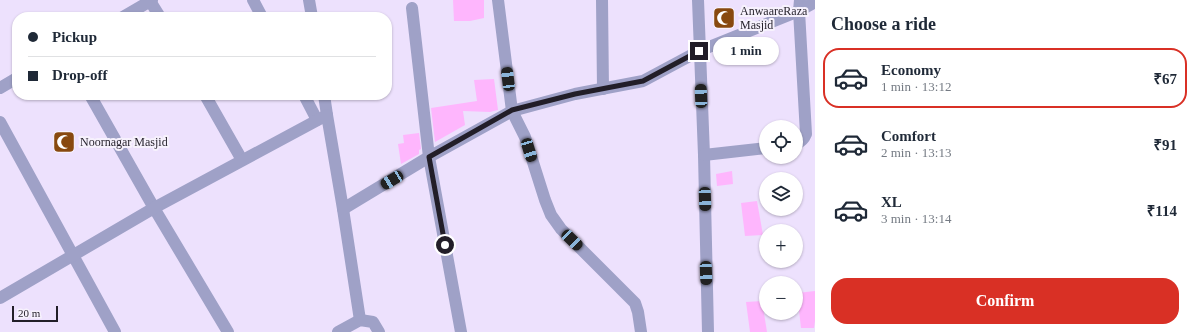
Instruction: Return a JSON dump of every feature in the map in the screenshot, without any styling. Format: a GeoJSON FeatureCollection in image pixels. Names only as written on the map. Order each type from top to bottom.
{"type":"FeatureCollection","features":[{"type":"Feature","properties":{"kind":"street"},"geometry":{"type":"LineString","coordinates":[[131,12],[151,0],[157,12]]}},
{"type":"Feature","properties":{"kind":"street"},"geometry":{"type":"LineString","coordinates":[[253,0],[259,12]]}},
{"type":"Feature","properties":{"kind":"street"},"geometry":{"type":"LineString","coordinates":[[309,0],[311,12]]}},
{"type":"Feature","properties":{"kind":"street"},"geometry":{"type":"LineString","coordinates":[[498,0],[512,110],[525,137],[551,215],[561,229],[635,303],[641,332]]}},
{"type":"Feature","properties":{"kind":"street"},"geometry":{"type":"LineString","coordinates":[[602,0],[603,89]]}},
{"type":"Feature","properties":{"kind":"street"},"geometry":{"type":"LineString","coordinates":[[698,0],[704,155],[708,332]]}},
{"type":"Feature","properties":{"kind":"street"},"geometry":{"type":"LineString","coordinates":[[343,210],[429,157],[512,110],[575,94],[643,81],[699,51],[799,5],[815,2]]}},
{"type":"Feature","properties":{"kind":"street"},"geometry":{"type":"LineString","coordinates":[[799,5],[806,134],[803,139]]}},
{"type":"Feature","properties":{"kind":"street"},"geometry":{"type":"LineString","coordinates":[[412,8],[429,157],[461,332]]}},
{"type":"Feature","properties":{"kind":"street"},"geometry":{"type":"LineString","coordinates":[[0,88],[12,81]]}},
{"type":"Feature","properties":{"kind":"street"},"geometry":{"type":"LineString","coordinates":[[93,100],[154,208],[228,332]]}},
{"type":"Feature","properties":{"kind":"street"},"geometry":{"type":"LineString","coordinates":[[207,100],[242,160]]}},
{"type":"Feature","properties":{"kind":"street"},"geometry":{"type":"LineString","coordinates":[[308,100],[322,117]]}},
{"type":"Feature","properties":{"kind":"street"},"geometry":{"type":"LineString","coordinates":[[324,100],[322,117],[343,210],[360,320]]}},
{"type":"Feature","properties":{"kind":"street"},"geometry":{"type":"LineString","coordinates":[[0,298],[154,208],[322,117]]}},
{"type":"Feature","properties":{"kind":"street"},"geometry":{"type":"LineString","coordinates":[[0,122],[115,332]]}},
{"type":"Feature","properties":{"kind":"street"},"geometry":{"type":"LineString","coordinates":[[704,155],[759,149]]}},
{"type":"Feature","properties":{"kind":"street"},"geometry":{"type":"LineString","coordinates":[[338,332],[360,320],[373,322],[379,332]]}},
{"type":"Feature","properties":{"kind":"building"},"geometry":{"type":"Polygon","coordinates":[[[453,0],[484,0],[484,18],[470,21],[454,21],[453,0]]]}},
{"type":"Feature","properties":{"kind":"building"},"geometry":{"type":"Polygon","coordinates":[[[494,79],[498,110],[490,112],[463,111],[465,125],[435,142],[431,108],[477,101],[474,80],[494,79]]]}},
{"type":"Feature","properties":{"kind":"building"},"geometry":{"type":"Polygon","coordinates":[[[419,133],[421,149],[419,150],[419,154],[401,164],[398,144],[404,143],[403,135],[419,133]]]}},
{"type":"Feature","properties":{"kind":"building"},"geometry":{"type":"Polygon","coordinates":[[[732,171],[733,184],[717,186],[716,174],[732,171]]]}},
{"type":"Feature","properties":{"kind":"building"},"geometry":{"type":"Polygon","coordinates":[[[757,201],[761,224],[759,224],[759,235],[745,236],[741,203],[757,201]]]}},
{"type":"Feature","properties":{"kind":"building"},"geometry":{"type":"Polygon","coordinates":[[[815,291],[814,328],[801,328],[800,320],[803,320],[803,292],[815,291]]]}},
{"type":"Feature","properties":{"kind":"building"},"geometry":{"type":"Polygon","coordinates":[[[759,301],[759,320],[765,320],[767,332],[750,332],[746,302],[759,301]]]}},
{"type":"Feature","properties":{"kind":"place","name":"AnwaareRaza Masjid"},"geometry":{"type":"Point","coordinates":[724,18]}},
{"type":"Feature","properties":{"kind":"place","name":"Noornagar Masjid"},"geometry":{"type":"Point","coordinates":[64,142]}},
{"type":"Feature","properties":{"kind":"route"},"geometry":{"type":"LineString","coordinates":[[445,245],[429,157],[512,110],[575,94],[643,81],[699,51]]}}]}
